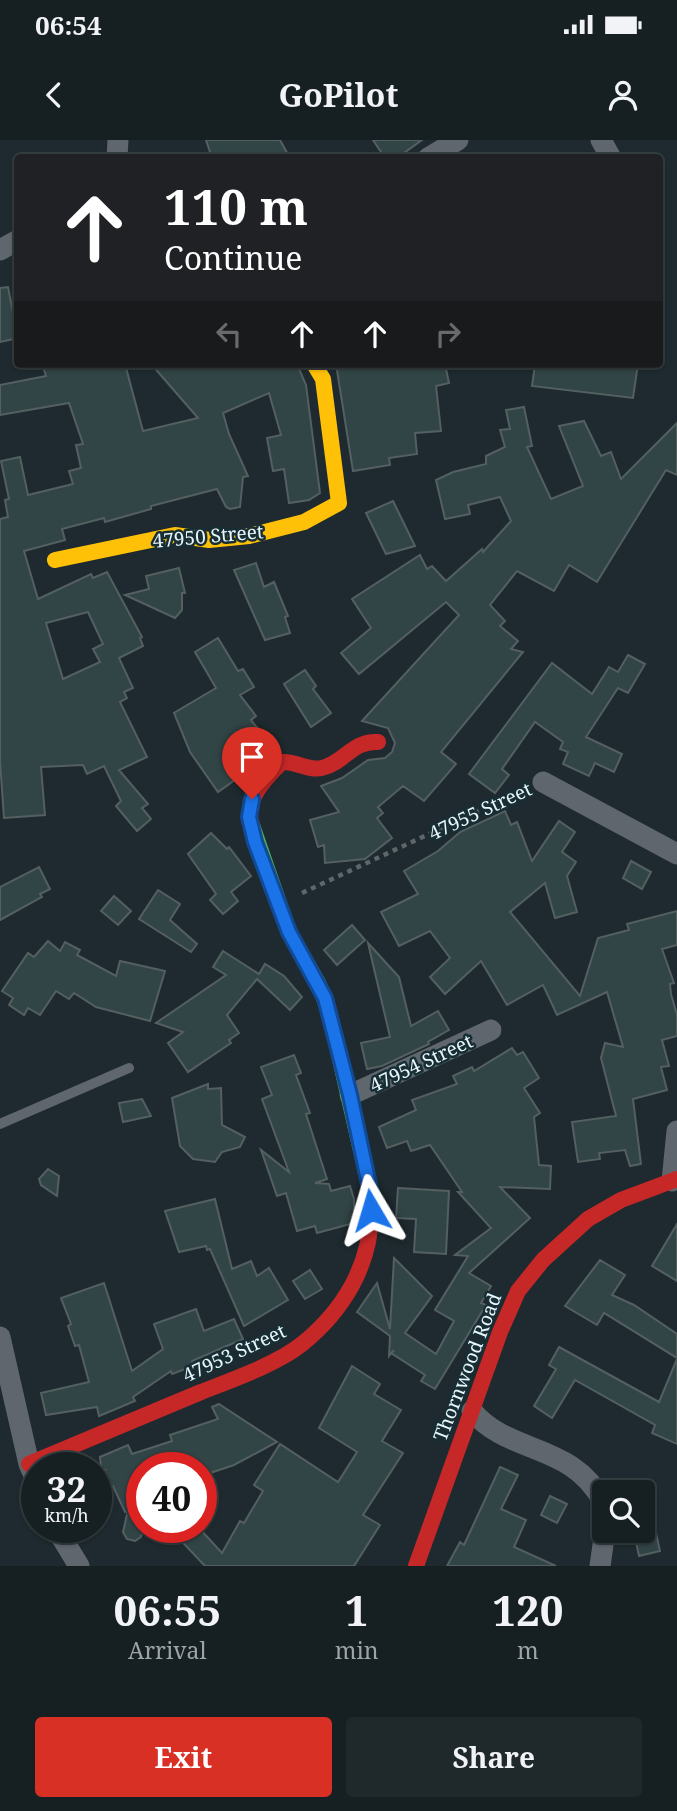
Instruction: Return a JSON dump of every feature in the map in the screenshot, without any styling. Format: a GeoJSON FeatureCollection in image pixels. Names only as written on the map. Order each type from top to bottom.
{"type":"FeatureCollection","features":[{"type":"Feature","properties":{"kind":"street"},"geometry":{"type":"LineString","coordinates":[[435,154],[458,140]]}},
{"type":"Feature","properties":{"kind":"street","name":"47950 Street"},"geometry":{"type":"LineString","coordinates":[[55,560],[175,536],[209,540],[249,536],[304,522],[339,503],[323,379],[316,368]]}},
{"type":"Feature","properties":{"kind":"street","name":"47953 Street"},"geometry":{"type":"LineString","coordinates":[[78,1452],[301,1345],[331,1317],[357,1278],[371,1227],[371,1194],[350,1095],[325,998],[289,932],[255,842],[249,806],[266,777],[282,762],[292,762],[306,769],[325,767],[345,756],[356,744],[378,742]]}},
{"type":"Feature","properties":{"kind":"street","name":"47955 Street"},"geometry":{"type":"LineString","coordinates":[[543,782],[677,853]]}},
{"type":"Feature","properties":{"kind":"street","name":"47954 Street"},"geometry":{"type":"LineString","coordinates":[[350,1095],[491,1030]]}},
{"type":"Feature","properties":{"kind":"street"},"geometry":{"type":"LineString","coordinates":[[674,1180],[677,1131]]}},
{"type":"Feature","properties":{"kind":"street","name":"Thornwood Road"},"geometry":{"type":"LineString","coordinates":[[416,1566],[518,1291],[543,1260],[588,1219],[621,1200],[674,1180]]}},
{"type":"Feature","properties":{"kind":"street"},"geometry":{"type":"LineString","coordinates":[[0,1337],[28,1452]]}},
{"type":"Feature","properties":{"kind":"street"},"geometry":{"type":"LineString","coordinates":[[472,1411],[486,1427],[548,1452],[578,1469],[592,1481]]}},
{"type":"Feature","properties":{"kind":"street"},"geometry":{"type":"LineString","coordinates":[[65,1543],[79,1566]]}},
{"type":"Feature","properties":{"kind":"street"},"geometry":{"type":"LineString","coordinates":[[600,1566],[603,1543]]}},
{"type":"Feature","properties":{"kind":"lane"},"geometry":{"type":"LineString","coordinates":[[0,1124],[129,1068]]}},
{"type":"Feature","properties":{"kind":"path","name":"47955 Street"},"geometry":{"type":"LineString","coordinates":[[279,904],[543,782]]}},
{"type":"Feature","properties":{"kind":"building"},"geometry":{"type":"Polygon","coordinates":[[[206,140],[280,140],[288,154],[211,154],[206,140]]]}},
{"type":"Feature","properties":{"kind":"building"},"geometry":{"type":"Polygon","coordinates":[[[373,140],[422,140],[403,154],[382,154],[373,140]]]}},
{"type":"Feature","properties":{"kind":"building"},"geometry":{"type":"Polygon","coordinates":[[[8,287],[14,318],[14,339],[0,342],[0,288],[8,287]]]}},
{"type":"Feature","properties":{"kind":"building"},"geometry":{"type":"Polygon","coordinates":[[[43,368],[126,368],[143,431],[198,418],[154,368],[299,368],[306,385],[320,493],[309,500],[289,503],[284,469],[273,471],[267,438],[281,435],[269,393],[223,413],[229,434],[248,476],[243,477],[240,507],[226,507],[217,489],[151,506],[151,509],[105,522],[104,518],[62,529],[65,540],[24,551],[38,599],[91,574],[93,578],[107,572],[142,637],[143,646],[119,658],[133,688],[124,692],[127,698],[120,702],[147,757],[119,770],[148,804],[142,808],[151,819],[137,831],[116,806],[121,801],[104,766],[87,774],[83,765],[41,767],[45,815],[4,818],[0,761],[0,519],[8,517],[5,500],[9,499],[1,461],[20,457],[28,495],[73,484],[69,471],[81,468],[76,445],[83,444],[69,403],[0,415],[0,385],[46,376],[43,368]],[[88,612],[46,623],[63,679],[100,662],[93,649],[103,644],[88,612]]]}},
{"type":"Feature","properties":{"kind":"building"},"geometry":{"type":"Polygon","coordinates":[[[337,368],[446,368],[449,383],[436,386],[441,431],[415,433],[417,454],[389,458],[390,465],[353,471],[337,368]]]}},
{"type":"Feature","properties":{"kind":"building"},"geometry":{"type":"Polygon","coordinates":[[[534,368],[637,368],[633,398],[532,386],[534,368]]]}},
{"type":"Feature","properties":{"kind":"building"},"geometry":{"type":"Polygon","coordinates":[[[524,407],[532,446],[527,447],[551,499],[583,486],[559,426],[584,421],[601,456],[611,452],[621,479],[677,423],[677,475],[666,470],[597,582],[569,565],[554,591],[517,571],[490,605],[505,621],[500,626],[518,641],[511,649],[523,652],[441,752],[456,764],[424,801],[403,786],[378,807],[383,813],[377,818],[392,838],[365,859],[325,863],[324,845],[318,847],[310,820],[339,812],[321,786],[342,778],[368,760],[385,758],[392,752],[395,743],[388,728],[362,721],[459,615],[446,602],[359,674],[341,653],[371,628],[352,599],[420,555],[427,569],[432,566],[446,581],[482,549],[483,552],[511,521],[500,497],[468,505],[470,514],[445,519],[436,480],[453,472],[486,464],[486,456],[505,447],[500,430],[510,429],[506,410],[524,407]]]}},
{"type":"Feature","properties":{"kind":"building"},"geometry":{"type":"Polygon","coordinates":[[[393,501],[415,546],[386,554],[366,513],[393,501]]]}},
{"type":"Feature","properties":{"kind":"building"},"geometry":{"type":"Polygon","coordinates":[[[256,563],[264,587],[274,582],[288,616],[285,617],[290,633],[265,640],[234,570],[256,563]]]}},
{"type":"Feature","properties":{"kind":"building"},"geometry":{"type":"Polygon","coordinates":[[[179,568],[185,593],[182,593],[182,610],[175,618],[125,595],[149,589],[146,576],[179,568]]]}},
{"type":"Feature","properties":{"kind":"building"},"geometry":{"type":"Polygon","coordinates":[[[218,638],[238,671],[243,669],[254,687],[240,695],[256,716],[251,720],[270,744],[259,752],[262,757],[253,767],[218,792],[190,752],[174,713],[216,688],[195,652],[218,638]]]}},
{"type":"Feature","properties":{"kind":"building"},"geometry":{"type":"Polygon","coordinates":[[[628,655],[645,664],[628,693],[618,688],[586,737],[622,754],[614,772],[595,763],[589,776],[563,764],[568,752],[560,749],[563,742],[535,722],[502,769],[509,775],[495,793],[469,774],[552,663],[592,694],[609,667],[618,672],[628,655]]]}},
{"type":"Feature","properties":{"kind":"building"},"geometry":{"type":"Polygon","coordinates":[[[305,670],[316,686],[313,689],[331,713],[311,727],[284,684],[305,670]]]}},
{"type":"Feature","properties":{"kind":"building"},"geometry":{"type":"Polygon","coordinates":[[[505,811],[511,825],[517,822],[532,861],[559,821],[575,832],[562,852],[576,862],[567,876],[577,912],[555,918],[545,883],[510,912],[580,996],[598,938],[629,930],[627,924],[677,911],[677,945],[662,949],[674,983],[670,984],[677,1015],[677,1036],[662,1040],[669,1066],[661,1067],[667,1090],[633,1099],[641,1164],[630,1166],[625,1150],[599,1153],[600,1159],[578,1162],[572,1122],[616,1116],[601,1058],[605,1043],[623,1047],[607,992],[557,1015],[543,985],[507,1005],[481,961],[445,994],[430,977],[450,958],[430,931],[399,946],[381,912],[418,894],[404,871],[438,851],[460,832],[505,811]]]}},
{"type":"Feature","properties":{"kind":"building"},"geometry":{"type":"Polygon","coordinates":[[[211,833],[227,849],[229,847],[251,876],[231,892],[238,901],[223,914],[210,900],[216,894],[188,854],[211,833]]]}},
{"type":"Feature","properties":{"kind":"building"},"geometry":{"type":"Polygon","coordinates":[[[631,861],[651,872],[642,889],[623,878],[631,861]]]}},
{"type":"Feature","properties":{"kind":"building"},"geometry":{"type":"Polygon","coordinates":[[[39,867],[50,889],[40,894],[42,897],[0,920],[0,887],[39,867]]]}},
{"type":"Feature","properties":{"kind":"building"},"geometry":{"type":"Polygon","coordinates":[[[158,890],[180,904],[170,920],[197,944],[191,952],[139,919],[158,890]]]}},
{"type":"Feature","properties":{"kind":"building"},"geometry":{"type":"Polygon","coordinates":[[[114,896],[131,911],[118,925],[101,911],[114,896]]]}},
{"type":"Feature","properties":{"kind":"building"},"geometry":{"type":"Polygon","coordinates":[[[352,925],[365,940],[337,965],[324,950],[352,925]]]}},
{"type":"Feature","properties":{"kind":"building"},"geometry":{"type":"Polygon","coordinates":[[[48,941],[60,951],[65,942],[80,950],[77,955],[116,976],[120,961],[165,971],[150,1021],[96,1007],[74,993],[69,999],[56,991],[40,1015],[28,1008],[24,1015],[9,1005],[13,998],[2,991],[28,953],[34,957],[48,941]]]}},
{"type":"Feature","properties":{"kind":"building"},"geometry":{"type":"Polygon","coordinates":[[[368,943],[399,977],[411,1026],[438,1011],[449,1030],[428,1042],[429,1044],[382,1066],[367,1069],[361,1043],[390,1037],[368,943]]]}},
{"type":"Feature","properties":{"kind":"building"},"geometry":{"type":"Polygon","coordinates":[[[223,951],[259,974],[265,964],[284,976],[302,997],[290,1010],[257,979],[227,1015],[239,1033],[229,1040],[231,1043],[188,1072],[168,1043],[183,1032],[156,1023],[226,975],[213,967],[223,951]]]}},
{"type":"Feature","properties":{"kind":"building"},"geometry":{"type":"Polygon","coordinates":[[[512,1048],[517,1055],[523,1052],[539,1078],[524,1088],[540,1113],[534,1117],[539,1165],[551,1166],[550,1189],[500,1187],[530,1218],[469,1273],[491,1286],[481,1303],[486,1305],[435,1389],[421,1381],[425,1375],[391,1353],[389,1356],[390,1336],[357,1312],[377,1283],[390,1329],[394,1258],[432,1296],[405,1333],[436,1354],[454,1321],[435,1310],[468,1256],[455,1255],[491,1228],[458,1192],[462,1192],[430,1145],[411,1151],[407,1141],[387,1148],[379,1127],[416,1110],[412,1100],[457,1084],[453,1076],[472,1067],[474,1071],[512,1048]]]}},
{"type":"Feature","properties":{"kind":"building"},"geometry":{"type":"Polygon","coordinates":[[[294,1055],[301,1073],[296,1075],[310,1113],[306,1114],[327,1179],[315,1183],[329,1184],[331,1191],[350,1186],[354,1199],[354,1223],[317,1233],[315,1226],[297,1231],[286,1193],[277,1196],[261,1150],[289,1172],[262,1099],[272,1095],[261,1067],[294,1055]]]}},
{"type":"Feature","properties":{"kind":"building"},"geometry":{"type":"Polygon","coordinates":[[[208,1084],[208,1089],[221,1088],[222,1125],[245,1137],[240,1147],[222,1152],[215,1162],[193,1159],[180,1146],[172,1098],[208,1084]]]}},
{"type":"Feature","properties":{"kind":"building"},"geometry":{"type":"Polygon","coordinates":[[[142,1099],[151,1116],[123,1122],[119,1103],[142,1099]]]}},
{"type":"Feature","properties":{"kind":"building"},"geometry":{"type":"Polygon","coordinates":[[[48,1169],[59,1176],[57,1196],[41,1185],[39,1179],[48,1169]]]}},
{"type":"Feature","properties":{"kind":"building"},"geometry":{"type":"Polygon","coordinates":[[[398,1188],[449,1191],[446,1254],[414,1252],[416,1219],[396,1218],[398,1188]]]}},
{"type":"Feature","properties":{"kind":"building"},"geometry":{"type":"Polygon","coordinates":[[[215,1199],[232,1269],[251,1261],[257,1276],[269,1268],[288,1300],[244,1326],[210,1249],[207,1250],[206,1246],[179,1252],[165,1211],[215,1199]]]}},
{"type":"Feature","properties":{"kind":"building"},"geometry":{"type":"Polygon","coordinates":[[[677,1224],[677,1281],[652,1266],[677,1224]]]}},
{"type":"Feature","properties":{"kind":"building"},"geometry":{"type":"Polygon","coordinates":[[[600,1260],[625,1275],[612,1295],[634,1305],[677,1334],[677,1358],[604,1313],[597,1325],[565,1306],[600,1260]]]}},
{"type":"Feature","properties":{"kind":"building"},"geometry":{"type":"Polygon","coordinates":[[[310,1270],[322,1289],[305,1299],[293,1281],[310,1270]]]}},
{"type":"Feature","properties":{"kind":"building"},"geometry":{"type":"Polygon","coordinates":[[[104,1283],[132,1371],[163,1349],[154,1324],[196,1309],[204,1331],[234,1319],[243,1339],[192,1361],[194,1366],[172,1374],[171,1371],[133,1397],[135,1401],[99,1416],[97,1407],[46,1415],[41,1393],[89,1382],[79,1345],[75,1346],[68,1326],[71,1324],[61,1298],[104,1283]]]}},
{"type":"Feature","properties":{"kind":"building"},"geometry":{"type":"Polygon","coordinates":[[[559,1347],[659,1402],[677,1359],[677,1444],[652,1433],[655,1425],[575,1380],[552,1418],[534,1406],[556,1369],[549,1365],[559,1347]]]}},
{"type":"Feature","properties":{"kind":"building"},"geometry":{"type":"Polygon","coordinates":[[[352,1366],[380,1384],[374,1394],[401,1410],[382,1441],[403,1453],[363,1515],[380,1525],[354,1566],[205,1566],[183,1543],[213,1543],[222,1553],[240,1521],[244,1523],[263,1491],[254,1485],[280,1444],[338,1482],[357,1452],[319,1428],[352,1366]]]}},
{"type":"Feature","properties":{"kind":"building"},"geometry":{"type":"Polygon","coordinates":[[[219,1404],[277,1442],[234,1465],[217,1471],[217,1452],[138,1452],[172,1441],[170,1435],[218,1419],[212,1407],[219,1404]]]}},
{"type":"Feature","properties":{"kind":"building"},"geometry":{"type":"Polygon","coordinates":[[[128,1445],[131,1452],[126,1452],[125,1512],[112,1486],[112,1452],[128,1445]]]}},
{"type":"Feature","properties":{"kind":"building"},"geometry":{"type":"Polygon","coordinates":[[[500,1467],[518,1475],[501,1509],[526,1520],[514,1547],[556,1566],[447,1566],[460,1542],[464,1545],[500,1467]]]}},
{"type":"Feature","properties":{"kind":"building"},"geometry":{"type":"Polygon","coordinates":[[[550,1496],[567,1504],[557,1523],[541,1515],[550,1496]]]}},
{"type":"Feature","properties":{"kind":"building"},"geometry":{"type":"Polygon","coordinates":[[[655,1533],[660,1551],[639,1556],[636,1543],[655,1543],[655,1533]]]}},
{"type":"Feature","properties":{"kind":"traffic: fast"},"geometry":{"type":"LineString","coordinates":[[252,825],[289,932],[318,983],[329,1011],[371,1194],[371,1212]]}},
{"type":"Feature","properties":{"kind":"traffic: slow"},"geometry":{"type":"LineString","coordinates":[[55,560],[175,535],[209,540],[249,536],[304,522],[339,503],[323,379],[316,368]]}},
{"type":"Feature","properties":{"kind":"traffic: jam"},"geometry":{"type":"LineString","coordinates":[[252,825],[250,807],[253,799],[282,762],[322,768],[337,762],[355,748],[369,742],[378,742]]}},
{"type":"Feature","properties":{"kind":"traffic: jam"},"geometry":{"type":"LineString","coordinates":[[416,1566],[500,1332],[518,1291],[543,1260],[588,1219],[621,1200],[677,1179]]}},
{"type":"Feature","properties":{"kind":"traffic: jam"},"geometry":{"type":"LineString","coordinates":[[58,1452],[254,1371],[302,1344],[330,1317],[352,1286],[366,1250],[371,1212]]}},
{"type":"Feature","properties":{"kind":"route"},"geometry":{"type":"LineString","coordinates":[[252,799],[249,817],[255,842],[289,932],[325,998],[350,1095],[371,1194],[371,1210]]}}]}
